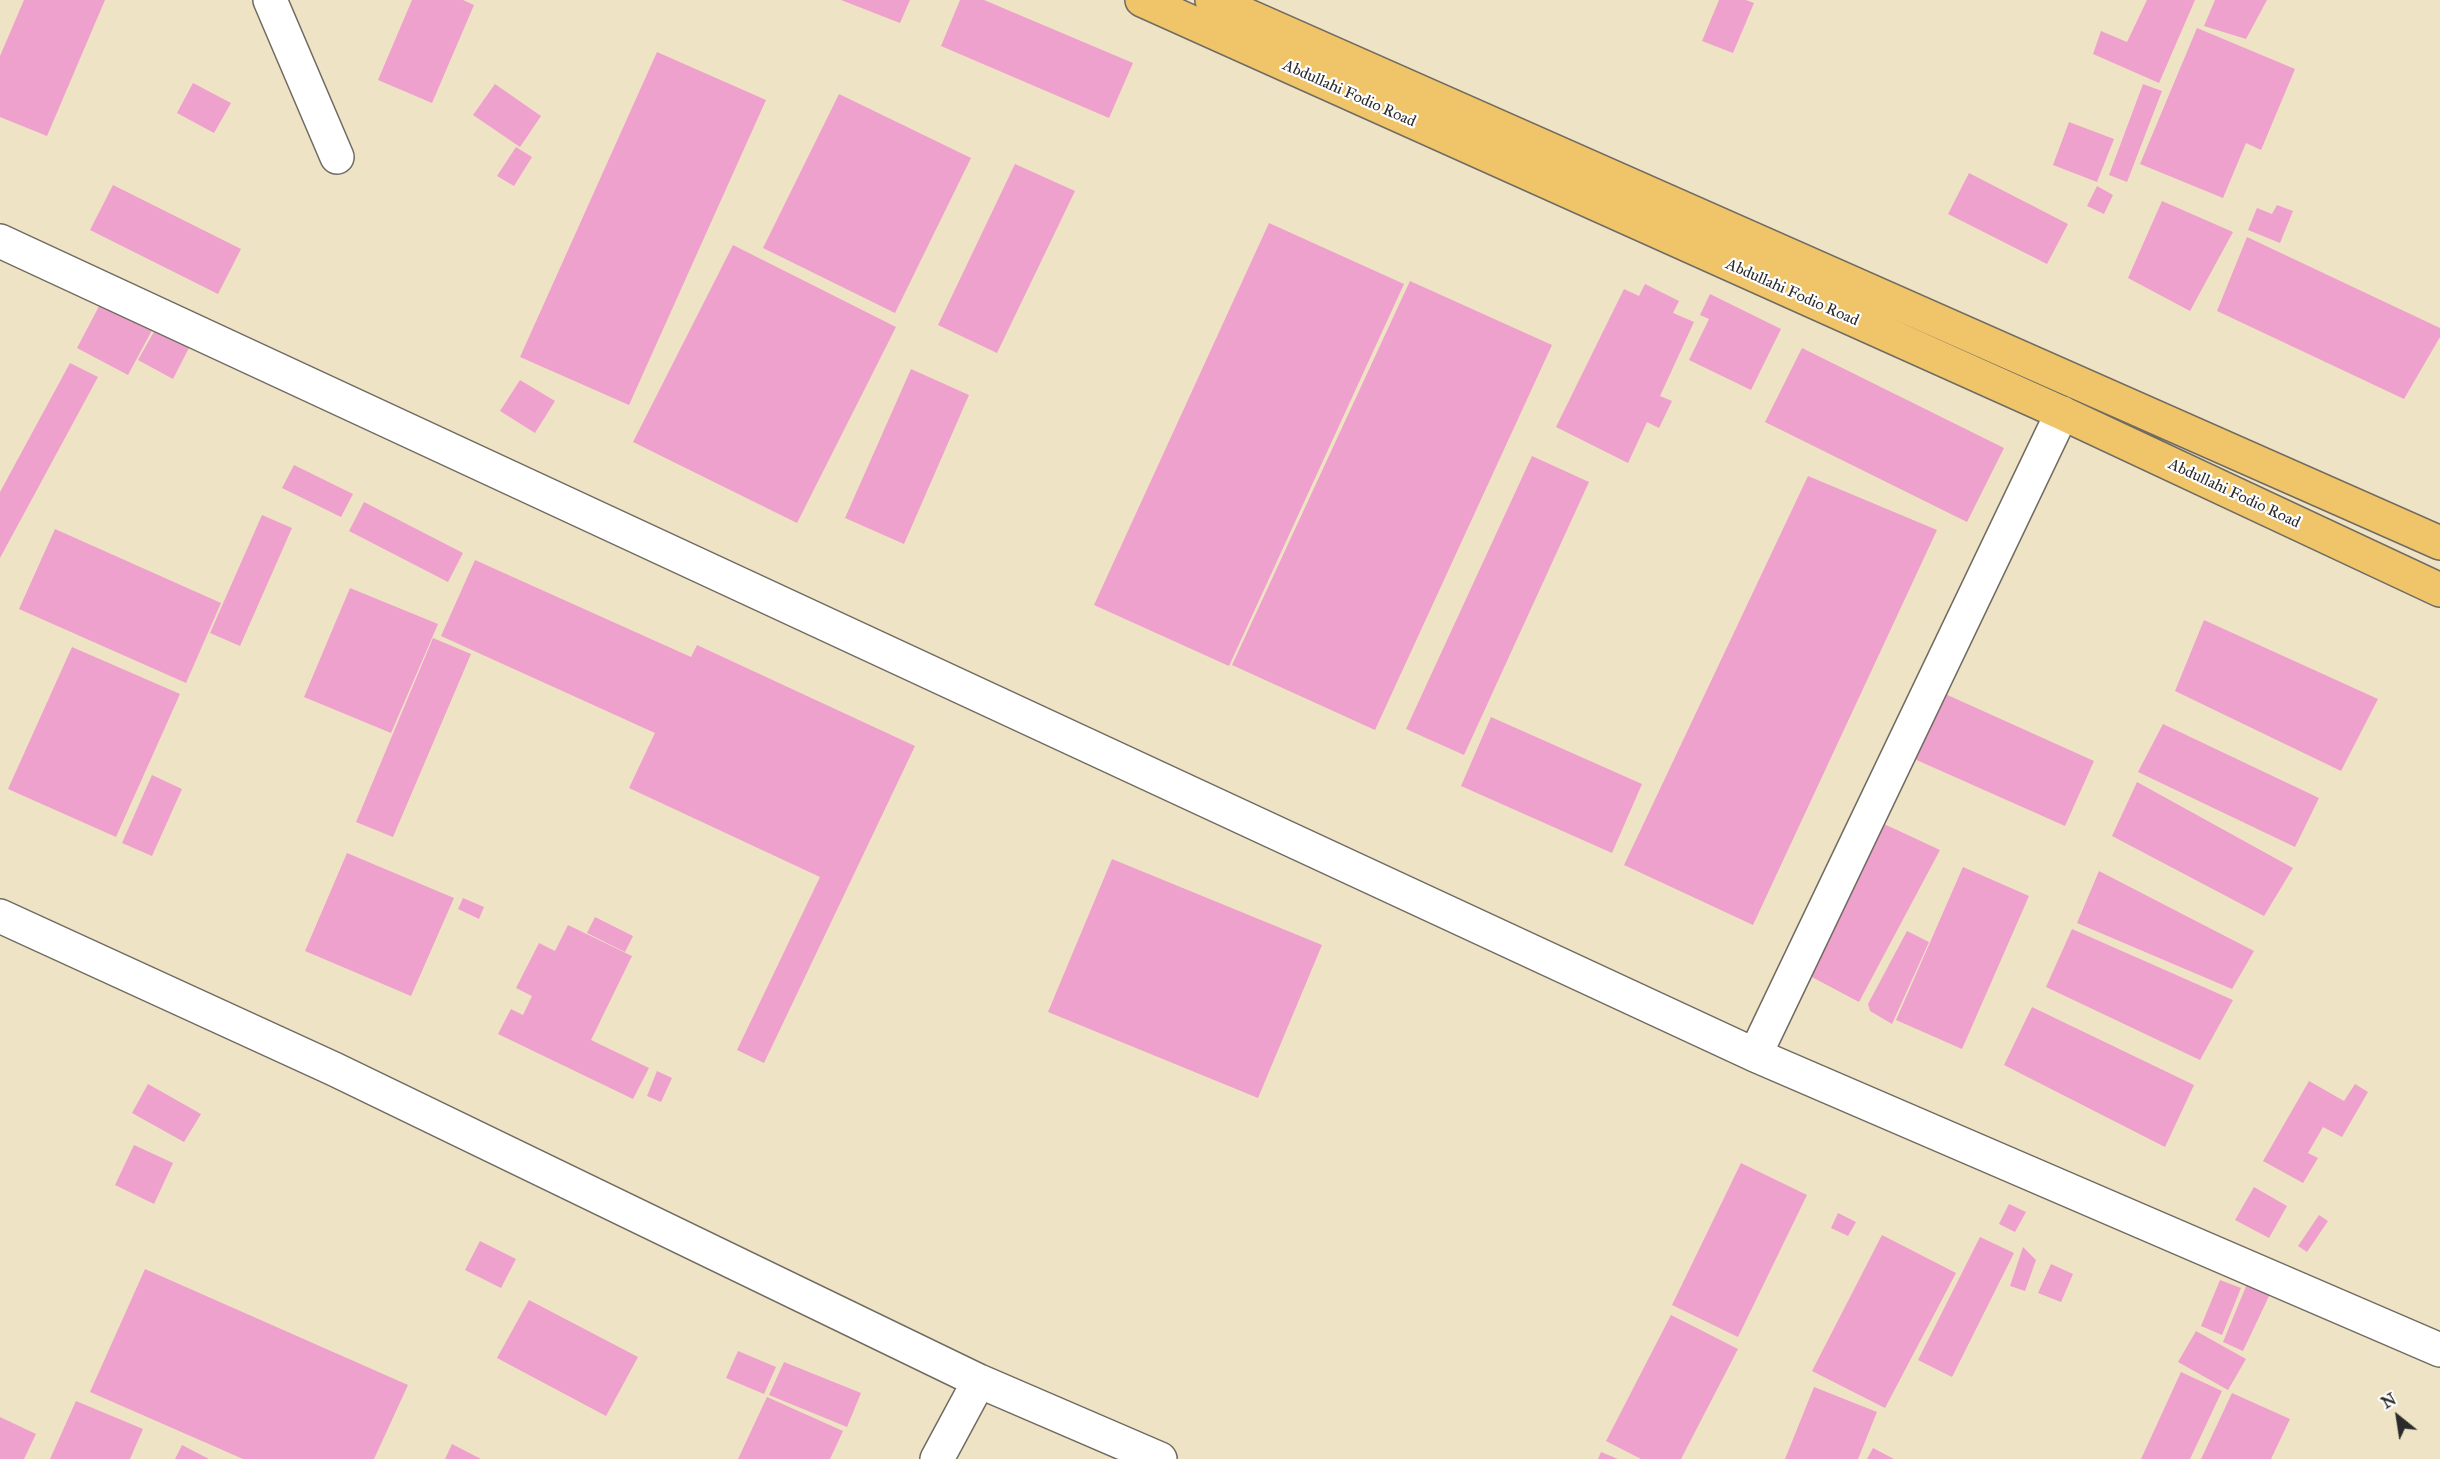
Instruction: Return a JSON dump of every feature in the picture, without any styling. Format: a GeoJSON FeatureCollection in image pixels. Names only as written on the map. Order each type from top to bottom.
{"type":"FeatureCollection","features":[{"type":"Feature","properties":{"kind":"main road","name":"Abdullahi Fodio Road"},"geometry":{"type":"LineString","coordinates":[[1142,0],[2062,413],[2440,590]]}},
{"type":"Feature","properties":{"kind":"main road","name":"Abdullahi Fodio Road"},"geometry":{"type":"LineString","coordinates":[[1212,0],[2440,543]]}},
{"type":"Feature","properties":{"kind":"street"},"geometry":{"type":"LineString","coordinates":[[270,0],[337,157]]}},
{"type":"Feature","properties":{"kind":"street"},"geometry":{"type":"LineString","coordinates":[[0,240],[1755,1055],[2440,1350]]}},
{"type":"Feature","properties":{"kind":"street"},"geometry":{"type":"LineString","coordinates":[[1755,1055],[2062,413]]}},
{"type":"Feature","properties":{"kind":"street"},"geometry":{"type":"LineString","coordinates":[[0,916],[334,1070],[979,1381],[1160,1459]]}},
{"type":"Feature","properties":{"kind":"street"},"geometry":{"type":"LineString","coordinates":[[937,1459],[979,1381]]}},
{"type":"Feature","properties":{"kind":"building"},"geometry":{"type":"Polygon","coordinates":[[[24,0],[105,0],[47,136],[0,117],[0,56],[24,0]]]}},
{"type":"Feature","properties":{"kind":"building"},"geometry":{"type":"Polygon","coordinates":[[[412,0],[463,0],[474,5],[432,103],[378,80],[412,0]]]}},
{"type":"Feature","properties":{"kind":"building"},"geometry":{"type":"Polygon","coordinates":[[[841,0],[910,0],[900,23],[841,0]]]}},
{"type":"Feature","properties":{"kind":"building"},"geometry":{"type":"Polygon","coordinates":[[[960,0],[984,0],[1133,63],[1109,118],[941,46],[960,0]]]}},
{"type":"Feature","properties":{"kind":"building"},"geometry":{"type":"Polygon","coordinates":[[[1719,0],[1746,0],[1754,3],[1733,53],[1702,41],[1719,0]]]}},
{"type":"Feature","properties":{"kind":"building"},"geometry":{"type":"Polygon","coordinates":[[[2147,0],[2195,0],[2159,83],[2093,54],[2101,31],[2127,42],[2147,0]]]}},
{"type":"Feature","properties":{"kind":"building"},"geometry":{"type":"Polygon","coordinates":[[[2215,0],[2267,0],[2246,39],[2204,26],[2215,0]]]}},
{"type":"Feature","properties":{"kind":"building"},"geometry":{"type":"Polygon","coordinates":[[[2197,28],[2295,69],[2261,150],[2246,143],[2223,198],[2140,164],[2197,28]]]}},
{"type":"Feature","properties":{"kind":"building"},"geometry":{"type":"Polygon","coordinates":[[[657,52],[766,100],[629,405],[520,357],[657,52]]]}},
{"type":"Feature","properties":{"kind":"building"},"geometry":{"type":"Polygon","coordinates":[[[193,83],[231,103],[214,133],[177,113],[193,83]]]}},
{"type":"Feature","properties":{"kind":"building"},"geometry":{"type":"Polygon","coordinates":[[[495,84],[541,116],[520,147],[473,115],[495,84]]]}},
{"type":"Feature","properties":{"kind":"building"},"geometry":{"type":"Polygon","coordinates":[[[2143,84],[2162,91],[2127,182],[2109,175],[2143,84]]]}},
{"type":"Feature","properties":{"kind":"building"},"geometry":{"type":"Polygon","coordinates":[[[839,94],[971,158],[895,313],[763,248],[839,94]]]}},
{"type":"Feature","properties":{"kind":"building"},"geometry":{"type":"Polygon","coordinates":[[[2069,122],[2114,139],[2097,182],[2053,165],[2069,122]]]}},
{"type":"Feature","properties":{"kind":"building"},"geometry":{"type":"Polygon","coordinates":[[[516,147],[532,157],[514,186],[497,176],[516,147]]]}},
{"type":"Feature","properties":{"kind":"building"},"geometry":{"type":"Polygon","coordinates":[[[1015,164],[1075,191],[997,353],[938,325],[1015,164]]]}},
{"type":"Feature","properties":{"kind":"building"},"geometry":{"type":"Polygon","coordinates":[[[1969,173],[2068,224],[2047,264],[1948,214],[1969,173]]]}},
{"type":"Feature","properties":{"kind":"building"},"geometry":{"type":"Polygon","coordinates":[[[113,185],[241,249],[218,294],[90,230],[113,185]]]}},
{"type":"Feature","properties":{"kind":"building"},"geometry":{"type":"Polygon","coordinates":[[[2097,186],[2113,195],[2104,214],[2087,206],[2097,186]]]}},
{"type":"Feature","properties":{"kind":"building"},"geometry":{"type":"Polygon","coordinates":[[[2162,201],[2233,232],[2190,311],[2128,278],[2162,201]]]}},
{"type":"Feature","properties":{"kind":"building"},"geometry":{"type":"Polygon","coordinates":[[[2277,205],[2293,211],[2280,243],[2248,230],[2257,208],[2272,214],[2277,205]]]}},
{"type":"Feature","properties":{"kind":"building"},"geometry":{"type":"Polygon","coordinates":[[[1269,223],[1404,284],[1229,666],[1094,605],[1269,223]]]}},
{"type":"Feature","properties":{"kind":"building"},"geometry":{"type":"Polygon","coordinates":[[[2247,237],[2440,328],[2440,337],[2404,399],[2217,311],[2247,237]]]}},
{"type":"Feature","properties":{"kind":"building"},"geometry":{"type":"Polygon","coordinates":[[[733,245],[896,327],[797,523],[633,442],[733,245]]]}},
{"type":"Feature","properties":{"kind":"building"},"geometry":{"type":"Polygon","coordinates":[[[1410,281],[1552,345],[1375,730],[1232,665],[1410,281]]]}},
{"type":"Feature","properties":{"kind":"building"},"geometry":{"type":"Polygon","coordinates":[[[1645,284],[1679,301],[1673,313],[1694,322],[1660,396],[1672,401],[1659,428],[1647,422],[1628,463],[1556,427],[1624,289],[1639,296],[1645,284]]]}},
{"type":"Feature","properties":{"kind":"building"},"geometry":{"type":"Polygon","coordinates":[[[106,293],[157,321],[128,375],[77,348],[106,293]]]}},
{"type":"Feature","properties":{"kind":"building"},"geometry":{"type":"Polygon","coordinates":[[[1710,294],[1781,329],[1751,390],[1689,360],[1709,319],[1700,315],[1710,294]]]}},
{"type":"Feature","properties":{"kind":"building"},"geometry":{"type":"Polygon","coordinates":[[[160,321],[193,340],[173,379],[138,360],[160,321]]]}},
{"type":"Feature","properties":{"kind":"building"},"geometry":{"type":"Polygon","coordinates":[[[1802,348],[2004,448],[1967,522],[1765,422],[1802,348]]]}},
{"type":"Feature","properties":{"kind":"building"},"geometry":{"type":"Polygon","coordinates":[[[70,363],[98,377],[0,558],[0,492],[70,363]]]}},
{"type":"Feature","properties":{"kind":"building"},"geometry":{"type":"Polygon","coordinates":[[[911,369],[969,395],[904,544],[845,518],[911,369]]]}},
{"type":"Feature","properties":{"kind":"building"},"geometry":{"type":"Polygon","coordinates":[[[520,380],[555,401],[535,433],[500,411],[520,380]]]}},
{"type":"Feature","properties":{"kind":"building"},"geometry":{"type":"Polygon","coordinates":[[[1532,456],[1589,482],[1464,755],[1406,729],[1532,456]]]}},
{"type":"Feature","properties":{"kind":"building"},"geometry":{"type":"Polygon","coordinates":[[[294,465],[353,494],[341,517],[282,488],[294,465]]]}},
{"type":"Feature","properties":{"kind":"building"},"geometry":{"type":"Polygon","coordinates":[[[1808,476],[1937,530],[1753,925],[1624,865],[1808,476]]]}},
{"type":"Feature","properties":{"kind":"building"},"geometry":{"type":"Polygon","coordinates":[[[364,502],[463,553],[448,582],[349,531],[364,502]]]}},
{"type":"Feature","properties":{"kind":"building"},"geometry":{"type":"Polygon","coordinates":[[[262,515],[292,528],[240,646],[210,633],[262,515]]]}},
{"type":"Feature","properties":{"kind":"building"},"geometry":{"type":"Polygon","coordinates":[[[55,529],[221,603],[186,683],[19,609],[55,529]]]}},
{"type":"Feature","properties":{"kind":"building"},"geometry":{"type":"Polygon","coordinates":[[[475,560],[691,657],[697,645],[915,746],[764,1063],[737,1050],[820,877],[629,788],[655,733],[441,636],[475,560]]]}},
{"type":"Feature","properties":{"kind":"building"},"geometry":{"type":"Polygon","coordinates":[[[350,588],[438,624],[391,733],[304,697],[350,588]]]}},
{"type":"Feature","properties":{"kind":"building"},"geometry":{"type":"Polygon","coordinates":[[[2204,620],[2378,699],[2341,771],[2175,691],[2204,620]]]}},
{"type":"Feature","properties":{"kind":"building"},"geometry":{"type":"Polygon","coordinates":[[[433,638],[471,654],[393,837],[356,822],[433,638]]]}},
{"type":"Feature","properties":{"kind":"building"},"geometry":{"type":"Polygon","coordinates":[[[72,647],[180,694],[116,837],[8,789],[72,647]]]}},
{"type":"Feature","properties":{"kind":"building"},"geometry":{"type":"Polygon","coordinates":[[[1943,693],[2094,761],[2065,826],[1912,758],[1943,693]]]}},
{"type":"Feature","properties":{"kind":"building"},"geometry":{"type":"Polygon","coordinates":[[[1491,717],[1642,784],[1612,853],[1461,786],[1491,717]]]}},
{"type":"Feature","properties":{"kind":"building"},"geometry":{"type":"Polygon","coordinates":[[[2163,724],[2319,798],[2295,847],[2138,772],[2163,724]]]}},
{"type":"Feature","properties":{"kind":"building"},"geometry":{"type":"Polygon","coordinates":[[[152,775],[182,789],[152,856],[122,843],[152,775]]]}},
{"type":"Feature","properties":{"kind":"building"},"geometry":{"type":"Polygon","coordinates":[[[2137,782],[2293,868],[2264,916],[2112,836],[2137,782]]]}},
{"type":"Feature","properties":{"kind":"building"},"geometry":{"type":"Polygon","coordinates":[[[1882,823],[1940,850],[1859,1002],[1808,975],[1882,823]]]}},
{"type":"Feature","properties":{"kind":"building"},"geometry":{"type":"Polygon","coordinates":[[[347,853],[454,898],[411,996],[305,951],[347,853]]]}},
{"type":"Feature","properties":{"kind":"building"},"geometry":{"type":"Polygon","coordinates":[[[1112,859],[1322,945],[1258,1098],[1048,1012],[1112,859]]]}},
{"type":"Feature","properties":{"kind":"building"},"geometry":{"type":"Polygon","coordinates":[[[1963,867],[2029,896],[1962,1049],[1896,1020],[1963,867]]]}},
{"type":"Feature","properties":{"kind":"building"},"geometry":{"type":"Polygon","coordinates":[[[2099,871],[2254,951],[2232,989],[2077,923],[2099,871]]]}},
{"type":"Feature","properties":{"kind":"building"},"geometry":{"type":"Polygon","coordinates":[[[463,898],[484,907],[479,919],[458,909],[463,898]]]}},
{"type":"Feature","properties":{"kind":"building"},"geometry":{"type":"Polygon","coordinates":[[[595,917],[633,936],[625,952],[587,933],[595,917]]]}},
{"type":"Feature","properties":{"kind":"building"},"geometry":{"type":"Polygon","coordinates":[[[568,925],[632,956],[591,1040],[649,1068],[633,1099],[498,1034],[511,1009],[523,1015],[532,996],[516,988],[539,943],[555,951],[568,925]]]}},
{"type":"Feature","properties":{"kind":"building"},"geometry":{"type":"Polygon","coordinates":[[[2072,929],[2233,1000],[2200,1060],[2046,987],[2072,929]]]}},
{"type":"Feature","properties":{"kind":"building"},"geometry":{"type":"Polygon","coordinates":[[[1907,931],[1929,942],[1892,1024],[1870,1011],[1868,1004],[1907,931]]]}},
{"type":"Feature","properties":{"kind":"building"},"geometry":{"type":"Polygon","coordinates":[[[2032,1007],[2194,1085],[2165,1147],[2004,1065],[2032,1007]]]}},
{"type":"Feature","properties":{"kind":"building"},"geometry":{"type":"Polygon","coordinates":[[[657,1071],[672,1078],[661,1102],[647,1096],[657,1071]]]}},
{"type":"Feature","properties":{"kind":"building"},"geometry":{"type":"Polygon","coordinates":[[[2309,1081],[2344,1101],[2355,1084],[2368,1092],[2342,1137],[2323,1127],[2308,1153],[2318,1158],[2303,1183],[2263,1161],[2309,1081]]]}},
{"type":"Feature","properties":{"kind":"building"},"geometry":{"type":"Polygon","coordinates":[[[148,1084],[201,1114],[184,1142],[132,1113],[148,1084]]]}},
{"type":"Feature","properties":{"kind":"building"},"geometry":{"type":"Polygon","coordinates":[[[134,1145],[173,1163],[154,1204],[115,1185],[134,1145]]]}},
{"type":"Feature","properties":{"kind":"building"},"geometry":{"type":"Polygon","coordinates":[[[1741,1163],[1807,1195],[1738,1337],[1672,1305],[1741,1163]]]}},
{"type":"Feature","properties":{"kind":"building"},"geometry":{"type":"Polygon","coordinates":[[[2254,1187],[2287,1206],[2269,1238],[2235,1220],[2254,1187]]]}},
{"type":"Feature","properties":{"kind":"building"},"geometry":{"type":"Polygon","coordinates":[[[2009,1204],[2026,1212],[2015,1232],[1999,1224],[2009,1204]]]}},
{"type":"Feature","properties":{"kind":"building"},"geometry":{"type":"Polygon","coordinates":[[[1838,1213],[1856,1222],[1848,1236],[1831,1228],[1838,1213]]]}},
{"type":"Feature","properties":{"kind":"building"},"geometry":{"type":"Polygon","coordinates":[[[2319,1215],[2328,1221],[2307,1252],[2298,1246],[2319,1215]]]}},
{"type":"Feature","properties":{"kind":"building"},"geometry":{"type":"Polygon","coordinates":[[[1882,1235],[1956,1273],[1885,1408],[1812,1371],[1882,1235]]]}},
{"type":"Feature","properties":{"kind":"building"},"geometry":{"type":"Polygon","coordinates":[[[1980,1237],[2014,1253],[1952,1377],[1918,1360],[1980,1237]]]}},
{"type":"Feature","properties":{"kind":"building"},"geometry":{"type":"Polygon","coordinates":[[[480,1241],[516,1259],[501,1288],[465,1270],[480,1241]]]}},
{"type":"Feature","properties":{"kind":"building"},"geometry":{"type":"Polygon","coordinates":[[[2023,1247],[2036,1260],[2025,1291],[2010,1286],[2023,1247]]]}},
{"type":"Feature","properties":{"kind":"building"},"geometry":{"type":"Polygon","coordinates":[[[2051,1264],[2073,1274],[2061,1302],[2038,1293],[2051,1264]]]}},
{"type":"Feature","properties":{"kind":"building"},"geometry":{"type":"Polygon","coordinates":[[[145,1269],[408,1385],[374,1459],[243,1459],[90,1392],[145,1269]]]}},
{"type":"Feature","properties":{"kind":"building"},"geometry":{"type":"Polygon","coordinates":[[[2220,1280],[2241,1288],[2222,1335],[2201,1326],[2220,1280]]]}},
{"type":"Feature","properties":{"kind":"building"},"geometry":{"type":"Polygon","coordinates":[[[2247,1284],[2270,1294],[2243,1351],[2223,1342],[2247,1284]]]}},
{"type":"Feature","properties":{"kind":"building"},"geometry":{"type":"Polygon","coordinates":[[[529,1300],[638,1357],[606,1416],[497,1358],[529,1300]]]}},
{"type":"Feature","properties":{"kind":"building"},"geometry":{"type":"Polygon","coordinates":[[[1671,1315],[1738,1349],[1681,1459],[1641,1459],[1606,1441],[1671,1315]]]}},
{"type":"Feature","properties":{"kind":"building"},"geometry":{"type":"Polygon","coordinates":[[[2196,1331],[2246,1359],[2228,1390],[2178,1362],[2196,1331]]]}},
{"type":"Feature","properties":{"kind":"building"},"geometry":{"type":"Polygon","coordinates":[[[738,1351],[776,1367],[764,1394],[726,1378],[738,1351]]]}},
{"type":"Feature","properties":{"kind":"building"},"geometry":{"type":"Polygon","coordinates":[[[784,1362],[861,1393],[847,1427],[769,1395],[784,1362]]]}},
{"type":"Feature","properties":{"kind":"building"},"geometry":{"type":"Polygon","coordinates":[[[2181,1372],[2222,1391],[2190,1459],[2141,1459],[2181,1372]]]}},
{"type":"Feature","properties":{"kind":"building"},"geometry":{"type":"Polygon","coordinates":[[[1814,1387],[1877,1412],[1858,1459],[1785,1459],[1814,1387]]]}},
{"type":"Feature","properties":{"kind":"building"},"geometry":{"type":"Polygon","coordinates":[[[2232,1393],[2290,1419],[2271,1459],[2201,1459],[2232,1393]]]}},
{"type":"Feature","properties":{"kind":"building"},"geometry":{"type":"Polygon","coordinates":[[[767,1397],[843,1431],[830,1459],[738,1459],[767,1397]]]}},
{"type":"Feature","properties":{"kind":"building"},"geometry":{"type":"Polygon","coordinates":[[[76,1401],[143,1429],[130,1459],[50,1459],[76,1401]]]}},
{"type":"Feature","properties":{"kind":"building"},"geometry":{"type":"Polygon","coordinates":[[[0,1417],[36,1434],[24,1459],[0,1459],[0,1417]]]}},
{"type":"Feature","properties":{"kind":"building"},"geometry":{"type":"Polygon","coordinates":[[[452,1444],[481,1459],[445,1459],[452,1444]]]}},
{"type":"Feature","properties":{"kind":"building"},"geometry":{"type":"Polygon","coordinates":[[[182,1445],[209,1459],[175,1459],[182,1445]]]}},
{"type":"Feature","properties":{"kind":"building"},"geometry":{"type":"Polygon","coordinates":[[[1873,1448],[1894,1459],[1867,1459],[1873,1448]]]}},
{"type":"Feature","properties":{"kind":"building"},"geometry":{"type":"Polygon","coordinates":[[[1601,1452],[1618,1459],[1598,1459],[1601,1452]]]}}]}
